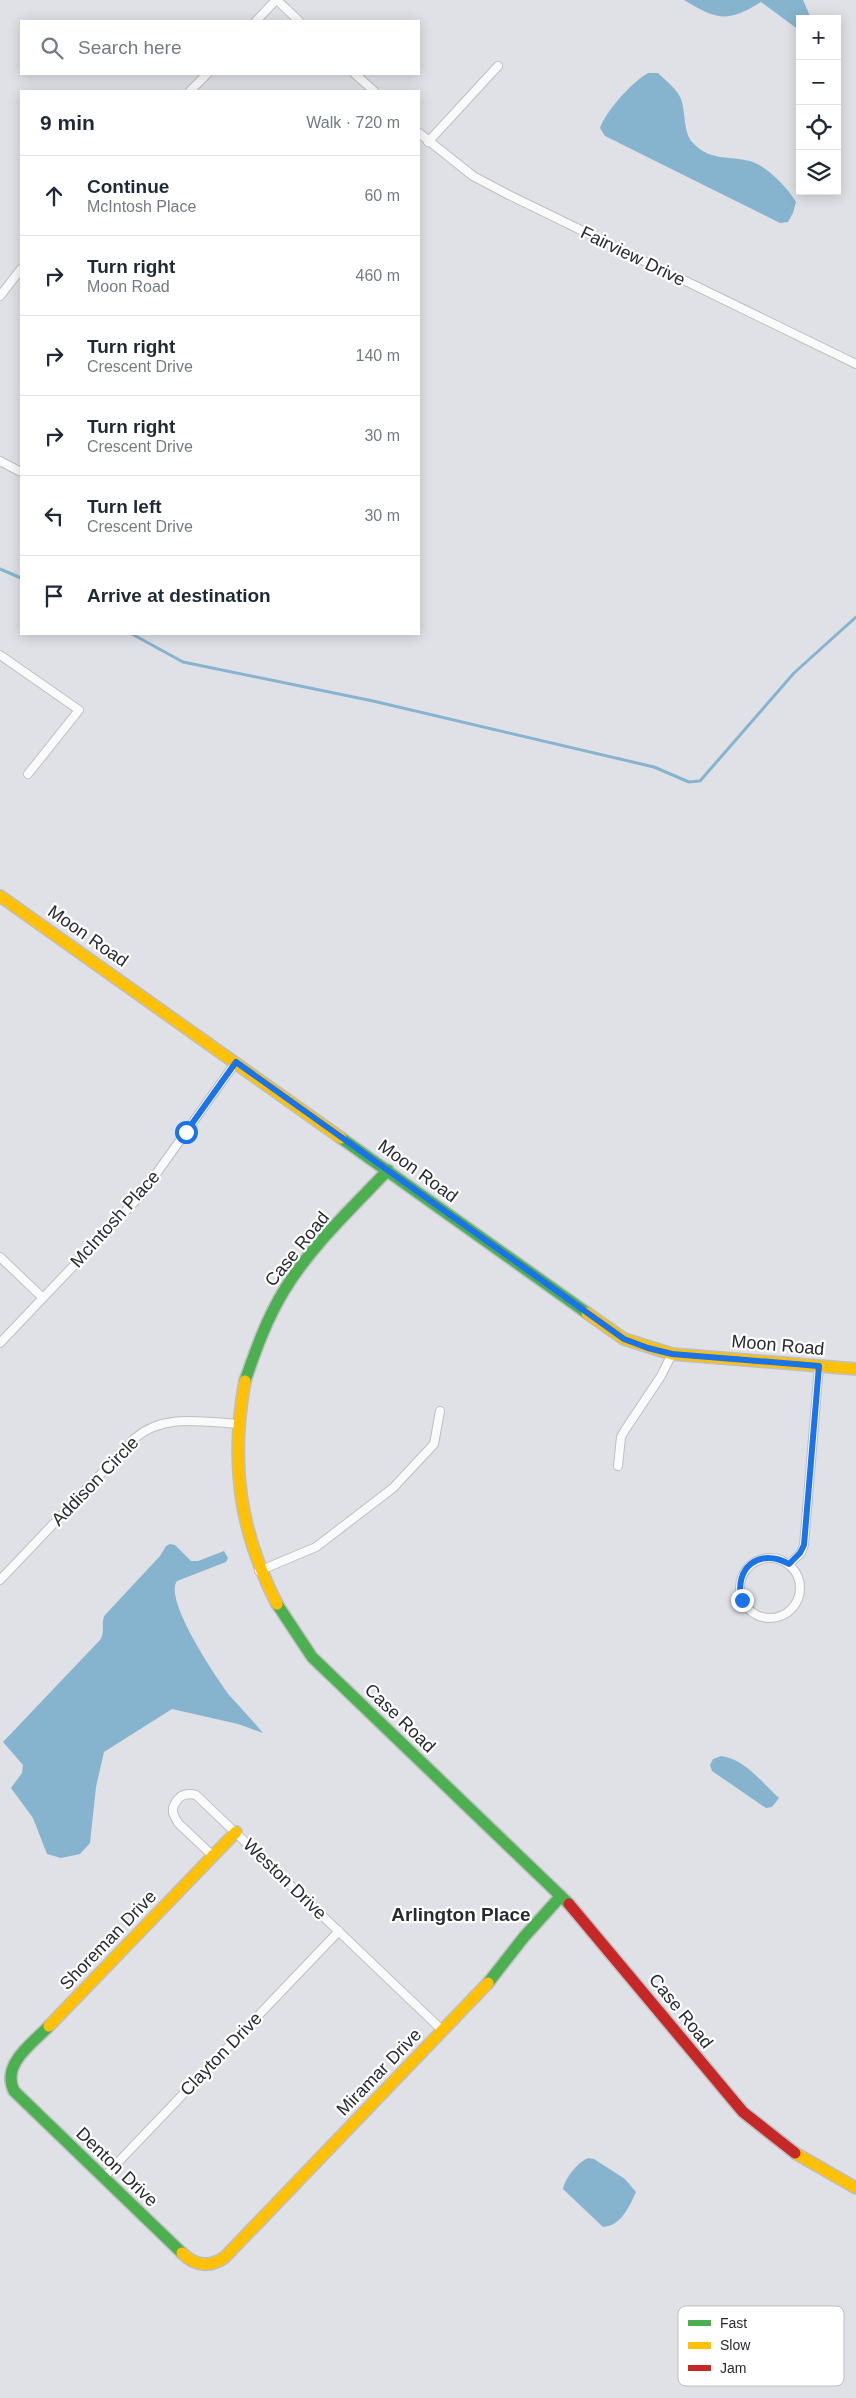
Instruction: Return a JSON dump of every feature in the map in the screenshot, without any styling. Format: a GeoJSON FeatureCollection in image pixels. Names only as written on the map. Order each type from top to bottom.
{"type":"FeatureCollection","features":[{"type":"Feature","properties":{"kind":"street"},"geometry":{"type":"LineString","coordinates":[[257,20],[276,0],[298,20]]}},
{"type":"Feature","properties":{"kind":"street"},"geometry":{"type":"LineString","coordinates":[[428,142],[498,66]]}},
{"type":"Feature","properties":{"kind":"street"},"geometry":{"type":"LineString","coordinates":[[191,90],[206,75]]}},
{"type":"Feature","properties":{"kind":"street"},"geometry":{"type":"LineString","coordinates":[[356,75],[373,90]]}},
{"type":"Feature","properties":{"kind":"street","name":"Fairview Drive"},"geometry":{"type":"LineString","coordinates":[[420,134],[473,176],[506,194],[856,364]]}},
{"type":"Feature","properties":{"kind":"street"},"geometry":{"type":"LineString","coordinates":[[0,296],[20,270]]}},
{"type":"Feature","properties":{"kind":"street"},"geometry":{"type":"LineString","coordinates":[[0,461],[20,471]]}},
{"type":"Feature","properties":{"kind":"street"},"geometry":{"type":"LineString","coordinates":[[0,655],[78,710],[28,774]]}},
{"type":"Feature","properties":{"kind":"street","name":"Moon Road"},"geometry":{"type":"LineString","coordinates":[[0,896],[624,1339],[672,1354],[856,1369]]}},
{"type":"Feature","properties":{"kind":"street","name":"McIntosh Place"},"geometry":{"type":"LineString","coordinates":[[0,1343],[141,1195],[236,1062]]}},
{"type":"Feature","properties":{"kind":"street","name":"Case Road"},"geometry":{"type":"LineString","coordinates":[[388,1170],[311,1253],[276,1302],[249,1366],[239,1424],[237,1471],[240,1510],[259,1571],[290,1629],[325,1672],[562,1896],[588,1924],[743,2112],[790,2150],[856,2188]]}},
{"type":"Feature","properties":{"kind":"street"},"geometry":{"type":"LineString","coordinates":[[0,1257],[42,1298]]}},
{"type":"Feature","properties":{"kind":"street"},"geometry":{"type":"LineString","coordinates":[[618,1466],[621,1437],[624,1430],[661,1376],[672,1354]]}},
{"type":"Feature","properties":{"kind":"street"},"geometry":{"type":"LineString","coordinates":[[789,1564],[800,1553],[804,1545],[819,1366]]}},
{"type":"Feature","properties":{"kind":"street"},"geometry":{"type":"LineString","coordinates":[[259,1571],[316,1547],[393,1488],[434,1444],[440,1411]]}},
{"type":"Feature","properties":{"kind":"street","name":"Addison Circle"},"geometry":{"type":"LineString","coordinates":[[0,1580],[129,1444],[147,1429],[175,1421],[239,1424]]}},
{"type":"Feature","properties":{"kind":"street"},"geometry":{"type":"LineString","coordinates":[[770,1557],[789,1564],[799,1581],[800,1590],[792,1608],[775,1618],[765,1618],[748,1608],[739,1590],[744,1571],[760,1559],[770,1557]]}},
{"type":"Feature","properties":{"kind":"street","name":"Weston Drive"},"geometry":{"type":"LineString","coordinates":[[213,1856],[175,1819],[172,1808],[178,1798],[187,1794],[196,1795],[443,2030]]}},
{"type":"Feature","properties":{"kind":"street","name":"Shoreman Drive"},"geometry":{"type":"LineString","coordinates":[[10,2076],[16,2060],[236,1832]]}},
{"type":"Feature","properties":{"kind":"street","name":"Miramar Drive"},"geometry":{"type":"LineString","coordinates":[[215,2264],[225,2257],[495,1976],[529,1931],[562,1896]]}},
{"type":"Feature","properties":{"kind":"street","name":"Clayton Drive"},"geometry":{"type":"LineString","coordinates":[[103,2178],[339,1931]]}},
{"type":"Feature","properties":{"kind":"street","name":"Denton Drive"},"geometry":{"type":"LineString","coordinates":[[10,2076],[13,2090],[188,2259],[202,2265],[215,2264]]}},
{"type":"Feature","properties":{"kind":"water"},"geometry":{"type":"Polygon","coordinates":[[[684,0],[803,0],[810,15],[796,15],[796,28],[761,2],[730,16],[714,15],[684,0]]]}},
{"type":"Feature","properties":{"kind":"water"},"geometry":{"type":"Polygon","coordinates":[[[648,73],[658,73],[677,92],[683,105],[688,134],[699,149],[720,157],[750,161],[757,164],[770,172],[788,190],[796,202],[788,222],[780,223],[605,136],[600,128],[608,113],[627,90],[648,73]]]}},
{"type":"Feature","properties":{"kind":"water"},"geometry":{"type":"Polygon","coordinates":[[[170,1544],[175,1545],[191,1561],[198,1561],[224,1551],[228,1558],[226,1562],[177,1581],[175,1590],[184,1621],[204,1657],[230,1696],[263,1733],[238,1724],[172,1709],[104,1752],[96,1787],[90,1843],[80,1854],[61,1858],[47,1854],[33,1818],[11,1788],[22,1773],[23,1765],[3,1742],[100,1640],[103,1633],[105,1615],[160,1556],[166,1546],[170,1544]]]}},
{"type":"Feature","properties":{"kind":"water"},"geometry":{"type":"Polygon","coordinates":[[[721,1756],[737,1761],[745,1766],[779,1798],[772,1807],[766,1808],[712,1771],[710,1765],[713,1759],[721,1756]]]}},
{"type":"Feature","properties":{"kind":"water"},"geometry":{"type":"Polygon","coordinates":[[[588,2158],[594,2159],[625,2179],[636,2192],[624,2215],[609,2226],[603,2227],[563,2189],[572,2171],[588,2158]]]}},
{"type":"Feature","properties":{"kind":"waterway"},"geometry":{"type":"LineString","coordinates":[[0,569],[20,578]]}},
{"type":"Feature","properties":{"kind":"waterway"},"geometry":{"type":"LineString","coordinates":[[134,635],[183,662],[373,701],[654,767],[689,782],[700,781],[794,673],[856,617]]}},
{"type":"Feature","properties":{"kind":"traffic: fast"},"geometry":{"type":"LineString","coordinates":[[341,1138],[587,1313]]}},
{"type":"Feature","properties":{"kind":"traffic: fast"},"geometry":{"type":"LineString","coordinates":[[245,1381],[267,1322],[285,1289],[307,1257],[388,1170]]}},
{"type":"Feature","properties":{"kind":"traffic: fast"},"geometry":{"type":"LineString","coordinates":[[277,1604],[312,1657],[569,1904]]}},
{"type":"Feature","properties":{"kind":"traffic: fast"},"geometry":{"type":"LineString","coordinates":[[488,1983],[524,1937],[561,1896]]}},
{"type":"Feature","properties":{"kind":"traffic: fast"},"geometry":{"type":"LineString","coordinates":[[49,2026],[27,2047],[15,2063],[11,2081],[14,2091],[182,2253]]}},
{"type":"Feature","properties":{"kind":"traffic: slow"},"geometry":{"type":"LineString","coordinates":[[0,896],[341,1138]]}},
{"type":"Feature","properties":{"kind":"traffic: slow"},"geometry":{"type":"LineString","coordinates":[[587,1313],[624,1339],[672,1354],[856,1369]]}},
{"type":"Feature","properties":{"kind":"traffic: slow"},"geometry":{"type":"LineString","coordinates":[[245,1381],[238,1440],[241,1495],[254,1549],[277,1604]]}},
{"type":"Feature","properties":{"kind":"traffic: slow"},"geometry":{"type":"LineString","coordinates":[[49,2026],[236,1832]]}},
{"type":"Feature","properties":{"kind":"traffic: slow"},"geometry":{"type":"LineString","coordinates":[[182,2253],[192,2261],[203,2264],[214,2263],[225,2257],[488,1983]]}},
{"type":"Feature","properties":{"kind":"traffic: slow"},"geometry":{"type":"LineString","coordinates":[[795,2153],[856,2188]]}},
{"type":"Feature","properties":{"kind":"traffic: jam"},"geometry":{"type":"LineString","coordinates":[[569,1904],[743,2112],[795,2153]]}},
{"type":"Feature","properties":{"kind":"district","name":"Arlington Place"},"geometry":{"type":"Point","coordinates":[461,1914]}},
{"type":"Feature","properties":{"kind":"route"},"geometry":{"type":"LineString","coordinates":[[186,1132],[236,1062],[624,1339],[672,1354],[819,1366],[804,1545],[800,1553],[789,1564],[780,1559],[770,1557],[760,1559],[751,1564],[744,1571],[740,1580],[739,1590],[742,1600]]}}]}
